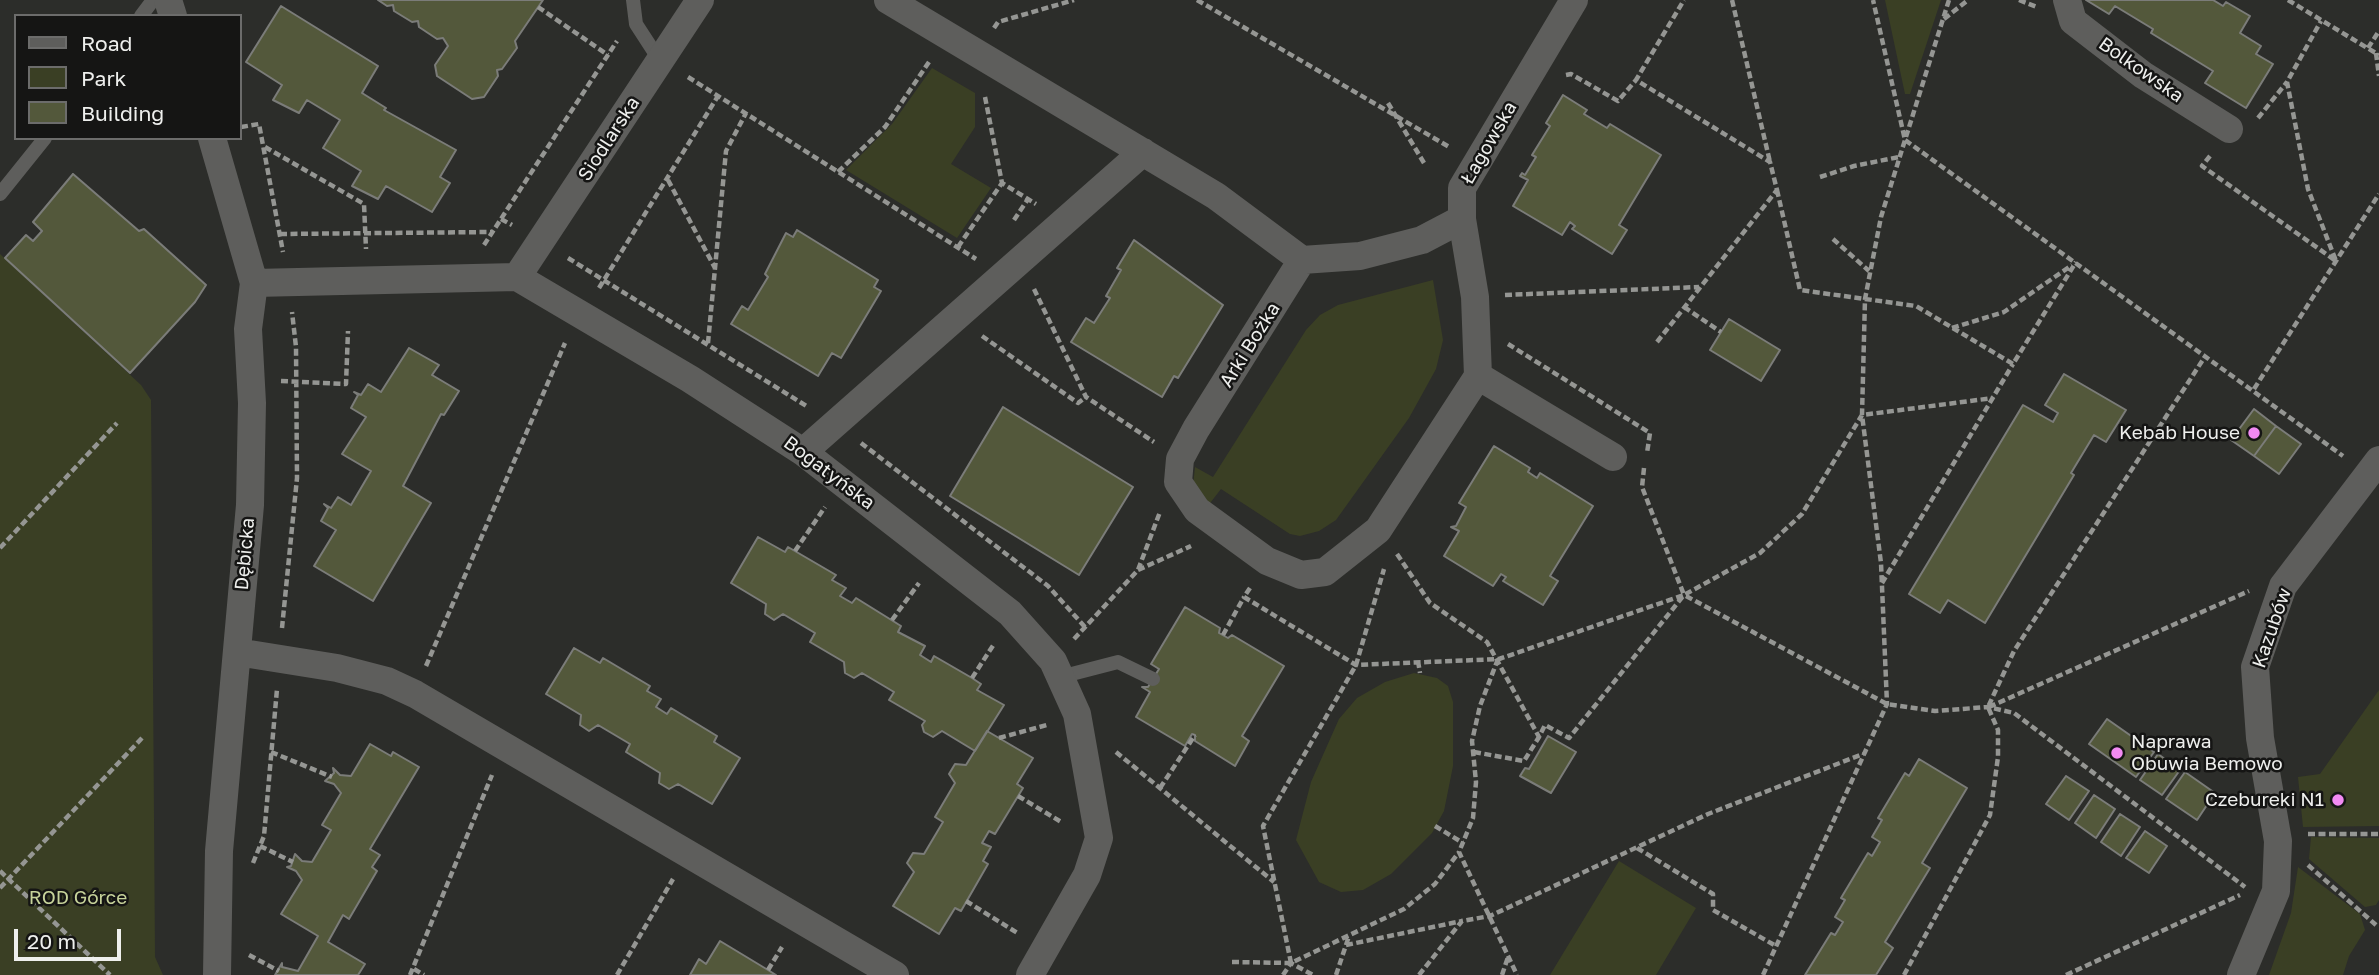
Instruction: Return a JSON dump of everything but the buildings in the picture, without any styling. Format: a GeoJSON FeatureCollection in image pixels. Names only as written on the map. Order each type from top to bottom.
{"type":"FeatureCollection","features":[{"type":"Feature","properties":{"kind":"street","name":"Siodlarska"},"geometry":{"type":"LineString","coordinates":[[517,277],[700,0]]}},
{"type":"Feature","properties":{"kind":"street"},"geometry":{"type":"LineString","coordinates":[[888,0],[1216,196],[1303,260],[1373,253],[1422,240],[1462,219],[1475,296],[1478,376],[1378,530],[1325,572],[1301,575],[1267,561],[1197,510],[1180,471]]}},
{"type":"Feature","properties":{"kind":"street","name":"Łagowska"},"geometry":{"type":"LineString","coordinates":[[1462,219],[1462,188],[1574,0]]}},
{"type":"Feature","properties":{"kind":"street","name":"Bolkowska"},"geometry":{"type":"LineString","coordinates":[[2067,0],[2074,21],[2083,29],[2143,75],[2229,129]]}},
{"type":"Feature","properties":{"kind":"street","name":"Dębicka"},"geometry":{"type":"LineString","coordinates":[[213,140],[254,283],[248,329],[251,382],[250,505],[219,851],[217,975]]}},
{"type":"Feature","properties":{"kind":"street"},"geometry":{"type":"LineString","coordinates":[[803,452],[1143,152]]}},
{"type":"Feature","properties":{"kind":"street","name":"Arki Bożka"},"geometry":{"type":"LineString","coordinates":[[1180,471],[1196,429],[1303,260]]}},
{"type":"Feature","properties":{"kind":"street"},"geometry":{"type":"LineString","coordinates":[[254,283],[517,277]]}},
{"type":"Feature","properties":{"kind":"street","name":"Bogatyńska"},"geometry":{"type":"LineString","coordinates":[[517,277],[803,452],[1010,612],[1053,661],[1077,714],[1099,838],[1087,875],[1030,975]]}},
{"type":"Feature","properties":{"kind":"street"},"geometry":{"type":"LineString","coordinates":[[1478,376],[1613,457]]}},
{"type":"Feature","properties":{"kind":"street","name":"Kazubów"},"geometry":{"type":"LineString","coordinates":[[2241,975],[2276,891],[2278,841],[2260,738],[2255,667],[2283,586],[2377,467]]}},
{"type":"Feature","properties":{"kind":"street"},"geometry":{"type":"LineString","coordinates":[[237,652],[337,668],[387,681],[415,694],[895,975]]}},
{"type":"Feature","properties":{"kind":"lane"},"geometry":{"type":"LineString","coordinates":[[634,7],[636,24],[660,61]]}},
{"type":"Feature","properties":{"kind":"lane"},"geometry":{"type":"LineString","coordinates":[[0,194],[43,140]]}},
{"type":"Feature","properties":{"kind":"lane"},"geometry":{"type":"LineString","coordinates":[[1060,677],[1118,662],[1153,679]]}},
{"type":"Feature","properties":{"kind":"path"},"geometry":{"type":"LineString","coordinates":[[958,247],[1002,183],[976,52],[998,22],[1074,0]]}},
{"type":"Feature","properties":{"kind":"path"},"geometry":{"type":"LineString","coordinates":[[1197,0],[1476,162]]}},
{"type":"Feature","properties":{"kind":"path"},"geometry":{"type":"LineString","coordinates":[[1561,76],[1571,74],[1618,101],[1636,80],[1684,0]]}},
{"type":"Feature","properties":{"kind":"path"},"geometry":{"type":"LineString","coordinates":[[1732,0],[1800,290],[1916,306],[2013,364]]}},
{"type":"Feature","properties":{"kind":"path"},"geometry":{"type":"LineString","coordinates":[[1873,0],[1905,140],[2254,389],[2339,454],[2377,467]]}},
{"type":"Feature","properties":{"kind":"path"},"geometry":{"type":"LineString","coordinates":[[1763,975],[1887,704],[1882,584],[1862,415],[1865,299],[1881,217],[1949,0]]}},
{"type":"Feature","properties":{"kind":"path"},"geometry":{"type":"LineString","coordinates":[[1942,20],[1968,0]]}},
{"type":"Feature","properties":{"kind":"path"},"geometry":{"type":"LineString","coordinates":[[2288,0],[2377,54],[2379,76]]}},
{"type":"Feature","properties":{"kind":"path"},"geometry":{"type":"LineString","coordinates":[[538,7],[608,55]]}},
{"type":"Feature","properties":{"kind":"path"},"geometry":{"type":"LineString","coordinates":[[463,278],[608,55],[634,7]]}},
{"type":"Feature","properties":{"kind":"path"},"geometry":{"type":"LineString","coordinates":[[2320,21],[2287,82],[2256,121],[2229,129],[2202,166],[2336,261]]}},
{"type":"Feature","properties":{"kind":"path"},"geometry":{"type":"LineString","coordinates":[[2368,48],[2379,31]]}},
{"type":"Feature","properties":{"kind":"path"},"geometry":{"type":"LineString","coordinates":[[660,61],[958,247],[1011,268],[1086,397],[1180,471],[1163,504],[1138,570],[1066,648]]}},
{"type":"Feature","properties":{"kind":"path"},"geometry":{"type":"LineString","coordinates":[[838,172],[885,127],[929,62]]}},
{"type":"Feature","properties":{"kind":"path"},"geometry":{"type":"LineString","coordinates":[[1636,80],[1770,162]]}},
{"type":"Feature","properties":{"kind":"path"},"geometry":{"type":"LineString","coordinates":[[2287,82],[2308,189],[2336,261]]}},
{"type":"Feature","properties":{"kind":"path"},"geometry":{"type":"LineString","coordinates":[[415,694],[578,313],[606,280],[718,96]]}},
{"type":"Feature","properties":{"kind":"path"},"geometry":{"type":"LineString","coordinates":[[1388,103],[1424,163]]}},
{"type":"Feature","properties":{"kind":"path"},"geometry":{"type":"LineString","coordinates":[[708,344],[726,151],[746,113]]}},
{"type":"Feature","properties":{"kind":"path"},"geometry":{"type":"LineString","coordinates":[[265,147],[364,204],[368,279]]}},
{"type":"Feature","properties":{"kind":"path"},"geometry":{"type":"LineString","coordinates":[[1820,177],[1854,166],[1899,157]]}},
{"type":"Feature","properties":{"kind":"path"},"geometry":{"type":"LineString","coordinates":[[667,180],[715,269]]}},
{"type":"Feature","properties":{"kind":"path"},"geometry":{"type":"LineString","coordinates":[[1002,183],[1064,221]]}},
{"type":"Feature","properties":{"kind":"path"},"geometry":{"type":"LineString","coordinates":[[1657,342],[1777,190]]}},
{"type":"Feature","properties":{"kind":"path"},"geometry":{"type":"LineString","coordinates":[[2254,389],[2379,194]]}},
{"type":"Feature","properties":{"kind":"path"},"geometry":{"type":"LineString","coordinates":[[501,219],[606,280],[835,424],[1048,586],[1085,627]]}},
{"type":"Feature","properties":{"kind":"path"},"geometry":{"type":"LineString","coordinates":[[281,234],[492,232]]}},
{"type":"Feature","properties":{"kind":"path"},"geometry":{"type":"LineString","coordinates":[[1833,239],[1870,272]]}},
{"type":"Feature","properties":{"kind":"path"},"geometry":{"type":"LineString","coordinates":[[1952,328],[2004,312],[2076,262]]}},
{"type":"Feature","properties":{"kind":"path"},"geometry":{"type":"LineString","coordinates":[[1882,584],[2076,262]]}},
{"type":"Feature","properties":{"kind":"path"},"geometry":{"type":"LineString","coordinates":[[1475,296],[1700,287]]}},
{"type":"Feature","properties":{"kind":"path"},"geometry":{"type":"LineString","coordinates":[[1684,307],[1721,332]]}},
{"type":"Feature","properties":{"kind":"path"},"geometry":{"type":"LineString","coordinates":[[955,317],[1078,403],[1086,397]]}},
{"type":"Feature","properties":{"kind":"path"},"geometry":{"type":"LineString","coordinates":[[251,382],[296,380],[346,384],[348,331]]}},
{"type":"Feature","properties":{"kind":"path"},"geometry":{"type":"LineString","coordinates":[[1499,339],[1650,433],[1642,487],[1684,594],[1887,704],[1935,711],[1988,708],[2014,713],[2249,890],[2066,975]]}},
{"type":"Feature","properties":{"kind":"path"},"geometry":{"type":"LineString","coordinates":[[1904,975],[1990,815],[1998,757],[1997,730],[1988,708],[2014,651],[2206,355]]}},
{"type":"Feature","properties":{"kind":"path"},"geometry":{"type":"LineString","coordinates":[[1862,415],[1993,398]]}},
{"type":"Feature","properties":{"kind":"path"},"geometry":{"type":"LineString","coordinates":[[1244,597],[1356,665],[1499,659],[1684,594],[1760,553],[1802,514],[1862,415]]}},
{"type":"Feature","properties":{"kind":"path"},"geometry":{"type":"LineString","coordinates":[[0,548],[117,423]]}},
{"type":"Feature","properties":{"kind":"path"},"geometry":{"type":"LineString","coordinates":[[795,551],[827,503]]}},
{"type":"Feature","properties":{"kind":"path"},"geometry":{"type":"LineString","coordinates":[[1138,570],[1195,544]]}},
{"type":"Feature","properties":{"kind":"path"},"geometry":{"type":"LineString","coordinates":[[1391,544],[1430,603],[1487,642],[1499,659],[1539,737]]}},
{"type":"Feature","properties":{"kind":"path"},"geometry":{"type":"LineString","coordinates":[[1283,975],[1291,963],[1264,826],[1356,665],[1387,558]]}},
{"type":"Feature","properties":{"kind":"path"},"geometry":{"type":"LineString","coordinates":[[1223,635],[1267,561]]}},
{"type":"Feature","properties":{"kind":"path"},"geometry":{"type":"LineString","coordinates":[[892,620],[923,577]]}},
{"type":"Feature","properties":{"kind":"path"},"geometry":{"type":"LineString","coordinates":[[1988,708],[2246,591],[2283,586]]}},
{"type":"Feature","properties":{"kind":"path"},"geometry":{"type":"LineString","coordinates":[[1474,752],[1524,761],[1545,725],[1569,738],[1684,594]]}},
{"type":"Feature","properties":{"kind":"path"},"geometry":{"type":"LineString","coordinates":[[972,678],[1000,634]]}},
{"type":"Feature","properties":{"kind":"path"},"geometry":{"type":"LineString","coordinates":[[1232,962],[1291,963],[1404,909],[1435,884],[1459,852],[1473,818],[1476,782],[1472,741],[1480,706],[1499,659]]}},
{"type":"Feature","properties":{"kind":"path"},"geometry":{"type":"LineString","coordinates":[[1418,661],[1420,673]]}},
{"type":"Feature","properties":{"kind":"path"},"geometry":{"type":"LineString","coordinates":[[999,738],[1055,723]]}},
{"type":"Feature","properties":{"kind":"path"},"geometry":{"type":"LineString","coordinates":[[1160,788],[1195,735]]}},
{"type":"Feature","properties":{"kind":"path"},"geometry":{"type":"LineString","coordinates":[[0,888],[143,737]]}},
{"type":"Feature","properties":{"kind":"path"},"geometry":{"type":"LineString","coordinates":[[410,975],[504,747]]}},
{"type":"Feature","properties":{"kind":"path"},"geometry":{"type":"LineString","coordinates":[[1111,748],[1275,883]]}},
{"type":"Feature","properties":{"kind":"path"},"geometry":{"type":"LineString","coordinates":[[271,752],[332,777]]}},
{"type":"Feature","properties":{"kind":"path"},"geometry":{"type":"LineString","coordinates":[[1346,945],[1490,916],[1708,814],[1864,754]]}},
{"type":"Feature","properties":{"kind":"path"},"geometry":{"type":"LineString","coordinates":[[1018,796],[1069,827]]}},
{"type":"Feature","properties":{"kind":"path"},"geometry":{"type":"LineString","coordinates":[[1435,826],[1463,843]]}},
{"type":"Feature","properties":{"kind":"path"},"geometry":{"type":"LineString","coordinates":[[2304,842],[2304,834],[2379,834]]}},
{"type":"Feature","properties":{"kind":"path"},"geometry":{"type":"LineString","coordinates":[[260,846],[293,862]]}},
{"type":"Feature","properties":{"kind":"path"},"geometry":{"type":"LineString","coordinates":[[1636,848],[1713,894],[1713,909],[1776,946]]}},
{"type":"Feature","properties":{"kind":"path"},"geometry":{"type":"LineString","coordinates":[[1459,852],[1517,975]]}},
{"type":"Feature","properties":{"kind":"path"},"geometry":{"type":"LineString","coordinates":[[617,975],[688,854]]}},
{"type":"Feature","properties":{"kind":"path"},"geometry":{"type":"LineString","coordinates":[[2305,863],[2376,925]]}},
{"type":"Feature","properties":{"kind":"path"},"geometry":{"type":"LineString","coordinates":[[0,871],[110,975]]}},
{"type":"Feature","properties":{"kind":"path"},"geometry":{"type":"LineString","coordinates":[[966,901],[1021,935]]}},
{"type":"Feature","properties":{"kind":"path"},"geometry":{"type":"LineString","coordinates":[[1419,975],[1462,920]]}},
{"type":"Feature","properties":{"kind":"path"},"geometry":{"type":"LineString","coordinates":[[1336,975],[1350,935]]}},
{"type":"Feature","properties":{"kind":"path"},"geometry":{"type":"LineString","coordinates":[[768,970],[788,936]]}},
{"type":"Feature","properties":{"kind":"path"},"geometry":{"type":"LineString","coordinates":[[238,955],[253,956],[279,971]]}},
{"type":"Feature","properties":{"kind":"path"},"geometry":{"type":"LineString","coordinates":[[1502,975],[1508,957]]}},
{"type":"Feature","properties":{"kind":"path"},"geometry":{"type":"LineString","coordinates":[[1291,963],[1313,975]]}},
{"type":"Feature","properties":{"kind":"path"},"geometry":{"type":"LineString","coordinates":[[414,969],[424,975]]}},
{"type":"Feature","properties":{"kind":"green space"},"geometry":{"type":"Polygon","coordinates":[[[1885,0],[1941,0],[1910,94],[1905,94],[1885,0]]]}},
{"type":"Feature","properties":{"kind":"green space"},"geometry":{"type":"Polygon","coordinates":[[[932,68],[975,93],[975,127],[951,164],[991,188],[957,238],[846,170],[892,124],[932,68]]]}},
{"type":"Feature","properties":{"kind":"green space","name":"ROD Górce"},"geometry":{"type":"Polygon","coordinates":[[[0,254],[141,385],[151,400],[155,957],[163,975],[0,975],[0,254]]]}},
{"type":"Feature","properties":{"kind":"green space"},"geometry":{"type":"Polygon","coordinates":[[[1433,280],[1443,340],[1436,369],[1409,418],[1336,520],[1319,531],[1300,536],[1290,534],[1221,489],[1207,507],[1193,486],[1195,467],[1213,477],[1306,330],[1320,315],[1338,305],[1433,280]]]}},
{"type":"Feature","properties":{"kind":"green space"},"geometry":{"type":"Polygon","coordinates":[[[1414,673],[1437,678],[1448,686],[1453,702],[1453,766],[1444,811],[1432,833],[1391,874],[1363,890],[1341,892],[1319,882],[1296,840],[1311,782],[1339,719],[1357,698],[1385,682],[1414,673]]]}},
{"type":"Feature","properties":{"kind":"green space"},"geometry":{"type":"Polygon","coordinates":[[[2379,690],[2379,826],[2303,827],[2298,777],[2320,774],[2379,690]]]}},
{"type":"Feature","properties":{"kind":"green space"},"geometry":{"type":"Polygon","coordinates":[[[2311,837],[2379,838],[2379,900],[2376,905],[2365,907],[2309,859],[2311,837]]]}},
{"type":"Feature","properties":{"kind":"green space"},"geometry":{"type":"Polygon","coordinates":[[[1619,861],[1696,908],[1656,975],[1550,975],[1619,861]]]}},
{"type":"Feature","properties":{"kind":"green space"},"geometry":{"type":"Polygon","coordinates":[[[2298,867],[2360,914],[2365,930],[2349,956],[2343,975],[2269,975],[2291,913],[2298,867]]]}},
{"type":"Feature","properties":{"kind":"place","name":"Kebab House"},"geometry":{"type":"Point","coordinates":[2254,433]}},
{"type":"Feature","properties":{"kind":"place","name":"Naprawa Obuwia Bemowo"},"geometry":{"type":"Point","coordinates":[2117,753]}},
{"type":"Feature","properties":{"kind":"place","name":"Czebureki N1"},"geometry":{"type":"Point","coordinates":[2338,800]}}]}
